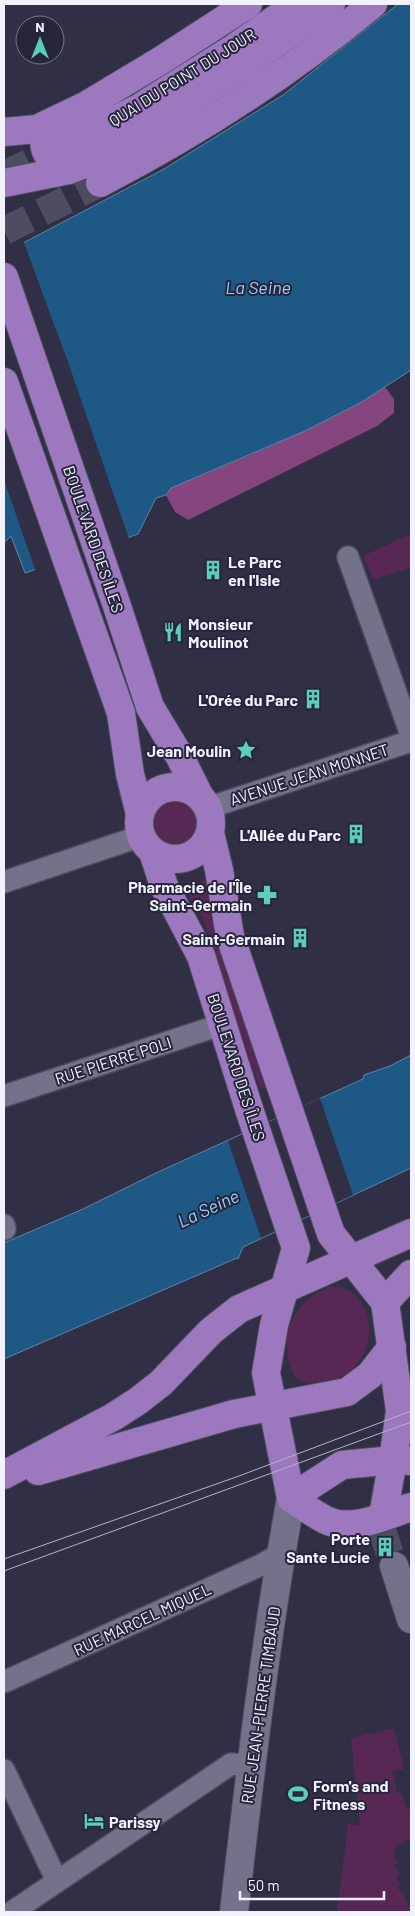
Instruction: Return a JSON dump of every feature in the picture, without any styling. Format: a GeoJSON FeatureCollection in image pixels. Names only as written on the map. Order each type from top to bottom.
{"type":"FeatureCollection","features":[{"type":"Feature","properties":{"kind":"main road"},"geometry":{"type":"LineString","coordinates":[[4,132],[38,129],[85,106],[160,61],[248,4]]}},
{"type":"Feature","properties":{"kind":"main road","name":"QUAI DU POINT DU JOUR"},"geometry":{"type":"LineString","coordinates":[[67,158],[139,108],[234,48],[297,4]]}},
{"type":"Feature","properties":{"kind":"main road"},"geometry":{"type":"LineString","coordinates":[[4,183],[67,158],[84,164],[244,66],[331,4]]}},
{"type":"Feature","properties":{"kind":"main road"},"geometry":{"type":"LineString","coordinates":[[100,183],[161,152],[261,89],[372,4]]}},
{"type":"Feature","properties":{"kind":"main road"},"geometry":{"type":"LineString","coordinates":[[48,125],[44,136],[45,151],[57,164],[67,158]]}},
{"type":"Feature","properties":{"kind":"main road","name":"BOULEVARD DES ÎLES"},"geometry":{"type":"LineString","coordinates":[[4,276],[150,707],[180,757],[205,812],[219,870],[230,936],[331,1234],[352,1259]]}},
{"type":"Feature","properties":{"kind":"main road","name":"BOULEVARD DES ÎLES"},"geometry":{"type":"LineString","coordinates":[[4,382],[121,713],[130,774],[145,834],[164,886],[201,956],[250,1112],[296,1248],[286,1288]]}},
{"type":"Feature","properties":{"kind":"main road"},"geometry":{"type":"LineString","coordinates":[[164,788],[188,789],[205,812],[203,845],[193,854],[180,859],[166,858],[145,834],[145,802],[153,794],[164,788]]}},
{"type":"Feature","properties":{"kind":"main road"},"geometry":{"type":"LineString","coordinates":[[4,1475],[113,1417],[138,1401],[162,1383],[227,1317],[239,1309],[411,1233]]}},
{"type":"Feature","properties":{"kind":"main road"},"geometry":{"type":"LineString","coordinates":[[352,1259],[385,1302],[400,1411],[402,1461],[382,1522]]}},
{"type":"Feature","properties":{"kind":"main road"},"geometry":{"type":"LineString","coordinates":[[385,1302],[411,1274]]}},
{"type":"Feature","properties":{"kind":"main road"},"geometry":{"type":"LineString","coordinates":[[286,1288],[274,1325],[266,1373],[291,1498],[329,1522],[347,1524],[382,1522],[411,1507]]}},
{"type":"Feature","properties":{"kind":"main road"},"geometry":{"type":"LineString","coordinates":[[4,1481],[217,1418],[347,1392],[370,1375],[392,1347]]}},
{"type":"Feature","properties":{"kind":"main road"},"geometry":{"type":"LineString","coordinates":[[291,1498],[342,1466],[402,1461]]}},
{"type":"Feature","properties":{"kind":"main road","name":"RUE JEAN-PIERRE TIMBAUD"},"geometry":{"type":"LineString","coordinates":[[234,1912],[251,1766],[280,1554],[291,1498]]}},
{"type":"Feature","properties":{"kind":"main road"},"geometry":{"type":"LineString","coordinates":[[394,1566],[411,1619]]}},
{"type":"Feature","properties":{"kind":"street"},"geometry":{"type":"LineString","coordinates":[[348,557],[411,733]]}},
{"type":"Feature","properties":{"kind":"street","name":"AVENUE JEAN MONNET"},"geometry":{"type":"LineString","coordinates":[[205,812],[411,733]]}},
{"type":"Feature","properties":{"kind":"street"},"geometry":{"type":"LineString","coordinates":[[4,882],[145,834]]}},
{"type":"Feature","properties":{"kind":"street","name":"RUE PIERRE POLI"},"geometry":{"type":"LineString","coordinates":[[4,1096],[223,1024]]}},
{"type":"Feature","properties":{"kind":"street","name":"RUE MARCEL MIQUEL"},"geometry":{"type":"LineString","coordinates":[[4,1682],[260,1565],[280,1554]]}},
{"type":"Feature","properties":{"kind":"street"},"geometry":{"type":"LineString","coordinates":[[12,1912],[232,1764],[251,1766]]}},
{"type":"Feature","properties":{"kind":"street"},"geometry":{"type":"LineString","coordinates":[[4,1770],[57,1881]]}},
{"type":"Feature","properties":{"kind":"shaded area"},"geometry":{"type":"Polygon","coordinates":[[[385,387],[394,399],[394,413],[377,426],[188,520],[175,512],[166,495],[171,488],[307,429],[385,387]]]}},
{"type":"Feature","properties":{"kind":"shaded area"},"geometry":{"type":"Polygon","coordinates":[[[411,534],[411,568],[373,580],[363,556],[411,534]]]}},
{"type":"Feature","properties":{"kind":"shaded area"},"geometry":{"type":"Polygon","coordinates":[[[174,800],[187,804],[193,810],[197,823],[193,836],[187,842],[174,846],[161,842],[155,836],[151,823],[155,810],[161,804],[174,800]]]}},
{"type":"Feature","properties":{"kind":"shaded area"},"geometry":{"type":"Polygon","coordinates":[[[207,880],[211,918],[268,1086],[260,1089],[203,918],[184,889],[207,880]]]}},
{"type":"Feature","properties":{"kind":"shaded area"},"geometry":{"type":"Polygon","coordinates":[[[330,1286],[345,1289],[356,1296],[364,1307],[369,1333],[366,1347],[360,1360],[347,1374],[326,1382],[303,1382],[297,1378],[290,1366],[287,1350],[288,1332],[300,1306],[312,1296],[330,1286]]]}},
{"type":"Feature","properties":{"kind":"shaded area"},"geometry":{"type":"Polygon","coordinates":[[[394,1728],[404,1769],[392,1771],[397,1793],[401,1793],[407,1810],[410,1809],[411,1842],[407,1839],[394,1849],[396,1853],[393,1855],[398,1863],[394,1866],[400,1874],[396,1877],[401,1885],[398,1888],[411,1912],[337,1912],[348,1824],[360,1825],[351,1738],[394,1728]]]}},
{"type":"Feature","properties":{"kind":"water","name":"La Seine"},"geometry":{"type":"Polygon","coordinates":[[[398,4],[411,4],[411,370],[360,403],[305,431],[171,488],[166,495],[156,498],[138,534],[25,573],[11,536],[4,543],[4,253],[164,169],[283,95],[398,4]]]}},
{"type":"Feature","properties":{"kind":"water","name":"La Seine"},"geometry":{"type":"Polygon","coordinates":[[[411,1055],[411,1168],[243,1247],[238,1259],[4,1359],[4,1243],[83,1209],[158,1172],[363,1079],[364,1075],[390,1066],[411,1055]]]}},
{"type":"Feature","properties":{"kind":"pier"},"geometry":{"type":"Polygon","coordinates":[[[23,240],[68,362],[129,539],[36,572],[4,480],[4,250],[23,240]]]}},
{"type":"Feature","properties":{"kind":"pier"},"geometry":{"type":"Polygon","coordinates":[[[320,1098],[353,1195],[261,1238],[228,1141],[320,1098]]]}},
{"type":"Feature","properties":{"kind":"tunnel"},"geometry":{"type":"LineString","coordinates":[[4,175],[65,145]]}},
{"type":"Feature","properties":{"kind":"tunnel"},"geometry":{"type":"LineString","coordinates":[[4,231],[100,183]]}},
{"type":"Feature","properties":{"kind":"tunnel"},"geometry":{"type":"LineString","coordinates":[[381,1527],[394,1566]]}},
{"type":"Feature","properties":{"kind":"tram line"},"geometry":{"type":"LineString","coordinates":[[4,1559],[239,1476],[411,1411]]}},
{"type":"Feature","properties":{"kind":"tram line"},"geometry":{"type":"LineString","coordinates":[[4,1571],[411,1422]]}},
{"type":"Feature","properties":{"kind":"place","name":"Le Parc en l'Isle"},"geometry":{"type":"Point","coordinates":[213,570]}},
{"type":"Feature","properties":{"kind":"place","name":"Monsieur Moulinot"},"geometry":{"type":"Point","coordinates":[173,632]}},
{"type":"Feature","properties":{"kind":"place","name":"L'Orée du Parc"},"geometry":{"type":"Point","coordinates":[313,699]}},
{"type":"Feature","properties":{"kind":"place","name":"Jean Moulin"},"geometry":{"type":"Point","coordinates":[246,750]}},
{"type":"Feature","properties":{"kind":"place","name":"L'Allée du Parc"},"geometry":{"type":"Point","coordinates":[356,834]}},
{"type":"Feature","properties":{"kind":"place","name":"Pharmacie de l'Île Saint-Germain"},"geometry":{"type":"Point","coordinates":[267,895]}},
{"type":"Feature","properties":{"kind":"place","name":"Saint-Germain"},"geometry":{"type":"Point","coordinates":[300,938]}},
{"type":"Feature","properties":{"kind":"place","name":"Porte Sante Lucie"},"geometry":{"type":"Point","coordinates":[385,1547]}},
{"type":"Feature","properties":{"kind":"place","name":"Form's and Fitness"},"geometry":{"type":"Point","coordinates":[298,1794]}},
{"type":"Feature","properties":{"kind":"place","name":"Parissy"},"geometry":{"type":"Point","coordinates":[94,1821]}}]}
